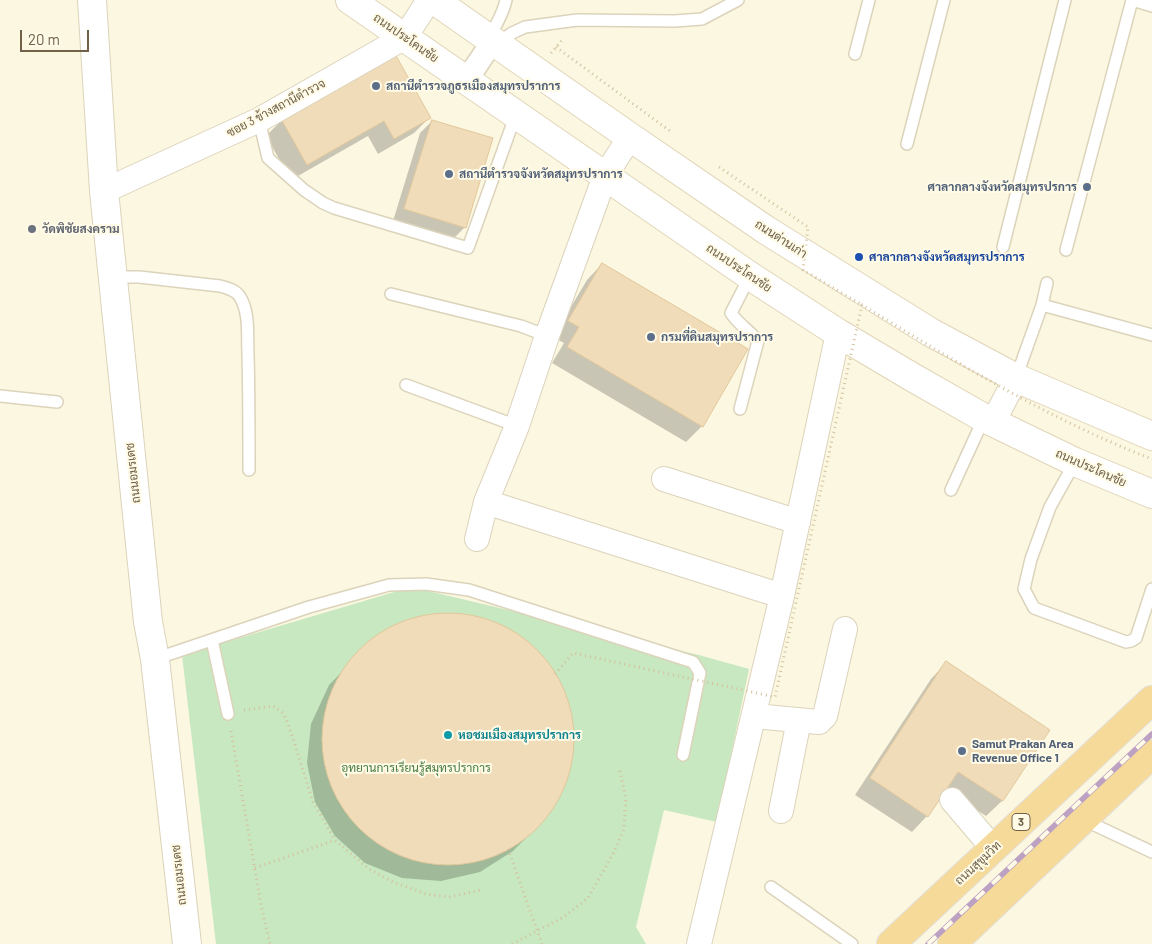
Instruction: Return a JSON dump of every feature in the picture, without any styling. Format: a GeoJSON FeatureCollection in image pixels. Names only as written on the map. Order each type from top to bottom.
{"type":"FeatureCollection","features":[{"type":"Feature","properties":{"kind":"highway","name":"ถนนสุขุมวิท"},"geometry":{"type":"LineString","coordinates":[[891,944],[1152,700]]}},
{"type":"Feature","properties":{"kind":"highway"},"geometry":{"type":"LineString","coordinates":[[952,944],[1152,754]]}},
{"type":"Feature","properties":{"kind":"main road","name":"ถนนอมรเดช"},"geometry":{"type":"LineString","coordinates":[[92,0],[104,191],[148,622],[155,659],[187,944]]}},
{"type":"Feature","properties":{"kind":"main road","name":"ถนนประโคนชัย"},"geometry":{"type":"LineString","coordinates":[[350,0],[750,276],[838,333],[989,420],[1075,462],[1152,494]]}},
{"type":"Feature","properties":{"kind":"main road","name":"ถนนด่านเก่า"},"geometry":{"type":"LineString","coordinates":[[434,0],[766,230],[930,332],[1016,378],[1152,436]]}},
{"type":"Feature","properties":{"kind":"street","name":"ซอย 3 ข้างสถานีตำรวจ"},"geometry":{"type":"LineString","coordinates":[[104,191],[259,120],[404,37],[429,0]]}},
{"type":"Feature","properties":{"kind":"street"},"geometry":{"type":"LineString","coordinates":[[477,539],[486,502],[517,426],[604,176],[630,137]]}},
{"type":"Feature","properties":{"kind":"street"},"geometry":{"type":"LineString","coordinates":[[699,944],[782,596],[838,333]]}},
{"type":"Feature","properties":{"kind":"street"},"geometry":{"type":"LineString","coordinates":[[989,420],[1016,378]]}},
{"type":"Feature","properties":{"kind":"street"},"geometry":{"type":"LineString","coordinates":[[664,478],[798,522]]}},
{"type":"Feature","properties":{"kind":"street"},"geometry":{"type":"LineString","coordinates":[[486,502],[782,596]]}},
{"type":"Feature","properties":{"kind":"street"},"geometry":{"type":"LineString","coordinates":[[754,716],[819,722],[825,716],[845,628]]}},
{"type":"Feature","properties":{"kind":"street"},"geometry":{"type":"LineString","coordinates":[[781,810],[800,720]]}},
{"type":"Feature","properties":{"kind":"street"},"geometry":{"type":"LineString","coordinates":[[952,800],[993,848]]}},
{"type":"Feature","properties":{"kind":"lane"},"geometry":{"type":"LineString","coordinates":[[466,80],[492,41],[506,0]]}},
{"type":"Feature","properties":{"kind":"lane"},"geometry":{"type":"LineString","coordinates":[[492,41],[525,27],[547,23],[577,20],[675,21],[702,19],[738,0]]}},
{"type":"Feature","properties":{"kind":"lane"},"geometry":{"type":"LineString","coordinates":[[855,54],[868,0]]}},
{"type":"Feature","properties":{"kind":"lane"},"geometry":{"type":"LineString","coordinates":[[906,144],[944,0]]}},
{"type":"Feature","properties":{"kind":"lane"},"geometry":{"type":"LineString","coordinates":[[1003,247],[1065,0]]}},
{"type":"Feature","properties":{"kind":"lane"},"geometry":{"type":"LineString","coordinates":[[1066,250],[1132,0],[1152,6]]}},
{"type":"Feature","properties":{"kind":"lane"},"geometry":{"type":"LineString","coordinates":[[259,120],[268,158],[304,190],[323,203],[334,208],[468,248],[516,114]]}},
{"type":"Feature","properties":{"kind":"lane"},"geometry":{"type":"LineString","coordinates":[[113,276],[220,286],[231,289],[240,295],[246,319],[249,389],[249,470]]}},
{"type":"Feature","properties":{"kind":"lane"},"geometry":{"type":"LineString","coordinates":[[740,409],[758,341],[736,322],[731,313],[750,276]]}},
{"type":"Feature","properties":{"kind":"lane"},"geometry":{"type":"LineString","coordinates":[[1016,378],[1042,305],[1047,283]]}},
{"type":"Feature","properties":{"kind":"lane"},"geometry":{"type":"LineString","coordinates":[[391,294],[521,326],[547,336]]}},
{"type":"Feature","properties":{"kind":"lane"},"geometry":{"type":"LineString","coordinates":[[1042,305],[1152,335]]}},
{"type":"Feature","properties":{"kind":"lane"},"geometry":{"type":"LineString","coordinates":[[406,385],[517,426]]}},
{"type":"Feature","properties":{"kind":"lane"},"geometry":{"type":"LineString","coordinates":[[0,396],[57,402]]}},
{"type":"Feature","properties":{"kind":"lane"},"geometry":{"type":"LineString","coordinates":[[951,490],[989,420]]}},
{"type":"Feature","properties":{"kind":"lane"},"geometry":{"type":"LineString","coordinates":[[1075,462],[1050,508],[1031,559],[1024,589],[1034,608],[1126,642],[1136,638],[1152,589]]}},
{"type":"Feature","properties":{"kind":"lane"},"geometry":{"type":"LineString","coordinates":[[155,659],[309,608],[389,585],[426,584],[469,590],[693,662],[700,673],[683,755]]}},
{"type":"Feature","properties":{"kind":"lane"},"geometry":{"type":"LineString","coordinates":[[212,640],[228,714]]}},
{"type":"Feature","properties":{"kind":"lane"},"geometry":{"type":"LineString","coordinates":[[1084,820],[1152,852]]}},
{"type":"Feature","properties":{"kind":"lane"},"geometry":{"type":"LineString","coordinates":[[771,887],[852,944]]}},
{"type":"Feature","properties":{"kind":"path"},"geometry":{"type":"LineString","coordinates":[[556,47],[677,136]]}},
{"type":"Feature","properties":{"kind":"path"},"geometry":{"type":"LineString","coordinates":[[719,167],[808,227],[802,270],[998,385],[1088,432],[1152,459]]}},
{"type":"Feature","properties":{"kind":"path"},"geometry":{"type":"LineString","coordinates":[[555,674],[573,653],[775,696],[862,305]]}},
{"type":"Feature","properties":{"kind":"path"},"geometry":{"type":"LineString","coordinates":[[270,944],[261,905],[228,714],[264,706],[274,706],[283,713],[289,726],[313,802],[335,840],[369,869],[394,882],[426,894],[450,896],[481,890]]}},
{"type":"Feature","properties":{"kind":"path"},"geometry":{"type":"LineString","coordinates":[[512,944],[564,917],[588,898],[613,854],[624,829],[626,797],[619,768]]}},
{"type":"Feature","properties":{"kind":"path"},"geometry":{"type":"LineString","coordinates":[[255,868],[335,840]]}},
{"type":"Feature","properties":{"kind":"path"},"geometry":{"type":"LineString","coordinates":[[508,850],[542,944]]}},
{"type":"Feature","properties":{"kind":"green space","name":"อุทยานการเรียนรู้สมุทรปราการ"},"geometry":{"type":"Polygon","coordinates":[[[411,587],[699,655],[749,669],[717,822],[664,810],[636,927],[646,944],[216,944],[182,655],[411,587]]]}},
{"type":"Feature","properties":{"kind":"building","name":"สถานีตำรวจภูธรเมืองสมุทรปราการ"},"geometry":{"type":"Polygon","coordinates":[[[395,54],[431,118],[394,139],[384,121],[307,165],[281,119],[395,54]]]}},
{"type":"Feature","properties":{"kind":"building","name":"สถานีตำรวจจังหวัดสมุทรปราการ"},"geometry":{"type":"Polygon","coordinates":[[[432,120],[493,138],[466,228],[404,209],[432,120]]]}},
{"type":"Feature","properties":{"kind":"building","name":"กรมที่ดินสมุทรปราการ"},"geometry":{"type":"Polygon","coordinates":[[[602,263],[748,349],[703,427],[567,347],[579,327],[568,321],[602,263]]]}},
{"type":"Feature","properties":{"kind":"building","name":"หอชมเมืองสมุทรปราการ"},"geometry":{"type":"Polygon","coordinates":[[[448,613],[472,616],[496,623],[518,635],[537,650],[552,669],[564,691],[571,715],[574,739],[571,763],[564,787],[552,809],[537,828],[518,843],[496,855],[472,862],[448,865],[424,862],[400,855],[378,843],[359,828],[344,809],[332,787],[325,763],[322,739],[325,715],[332,691],[344,669],[359,650],[378,635],[400,623],[424,616],[448,613]]]}},
{"type":"Feature","properties":{"kind":"building","name":"Samut Prakan Area Revenue Office 1"},"geometry":{"type":"Polygon","coordinates":[[[946,661],[1050,730],[1003,801],[958,772],[928,817],[870,778],[946,661]]]}},
{"type":"Feature","properties":{"kind":"railway"},"geometry":{"type":"LineString","coordinates":[[928,944],[1152,734]]}},
{"type":"Feature","properties":{"kind":"place","name":"สถานีตำรวจภูธรเมืองสมุทรปราการ"},"geometry":{"type":"Point","coordinates":[376,86]}},
{"type":"Feature","properties":{"kind":"place","name":"สถานีตำรวจจังหวัดสมุทรปราการ"},"geometry":{"type":"Point","coordinates":[449,174]}},
{"type":"Feature","properties":{"kind":"place","name":"ศาลากลางจังหวัดสมุทรปรการ"},"geometry":{"type":"Point","coordinates":[1087,187]}},
{"type":"Feature","properties":{"kind":"place","name":"วัดพิชัยสงคราม"},"geometry":{"type":"Point","coordinates":[32,229]}},
{"type":"Feature","properties":{"kind":"place","name":"ศาลากลางจังหวัดสมุทรปราการ"},"geometry":{"type":"Point","coordinates":[859,257]}},
{"type":"Feature","properties":{"kind":"place","name":"กรมที่ดินสมุทรปราการ"},"geometry":{"type":"Point","coordinates":[651,337]}},
{"type":"Feature","properties":{"kind":"place","name":"หอชมเมืองสมุทรปราการ"},"geometry":{"type":"Point","coordinates":[448,735]}},
{"type":"Feature","properties":{"kind":"place","name":"Samut Prakan Area Revenue Office 1"},"geometry":{"type":"Point","coordinates":[962,751]}}]}
